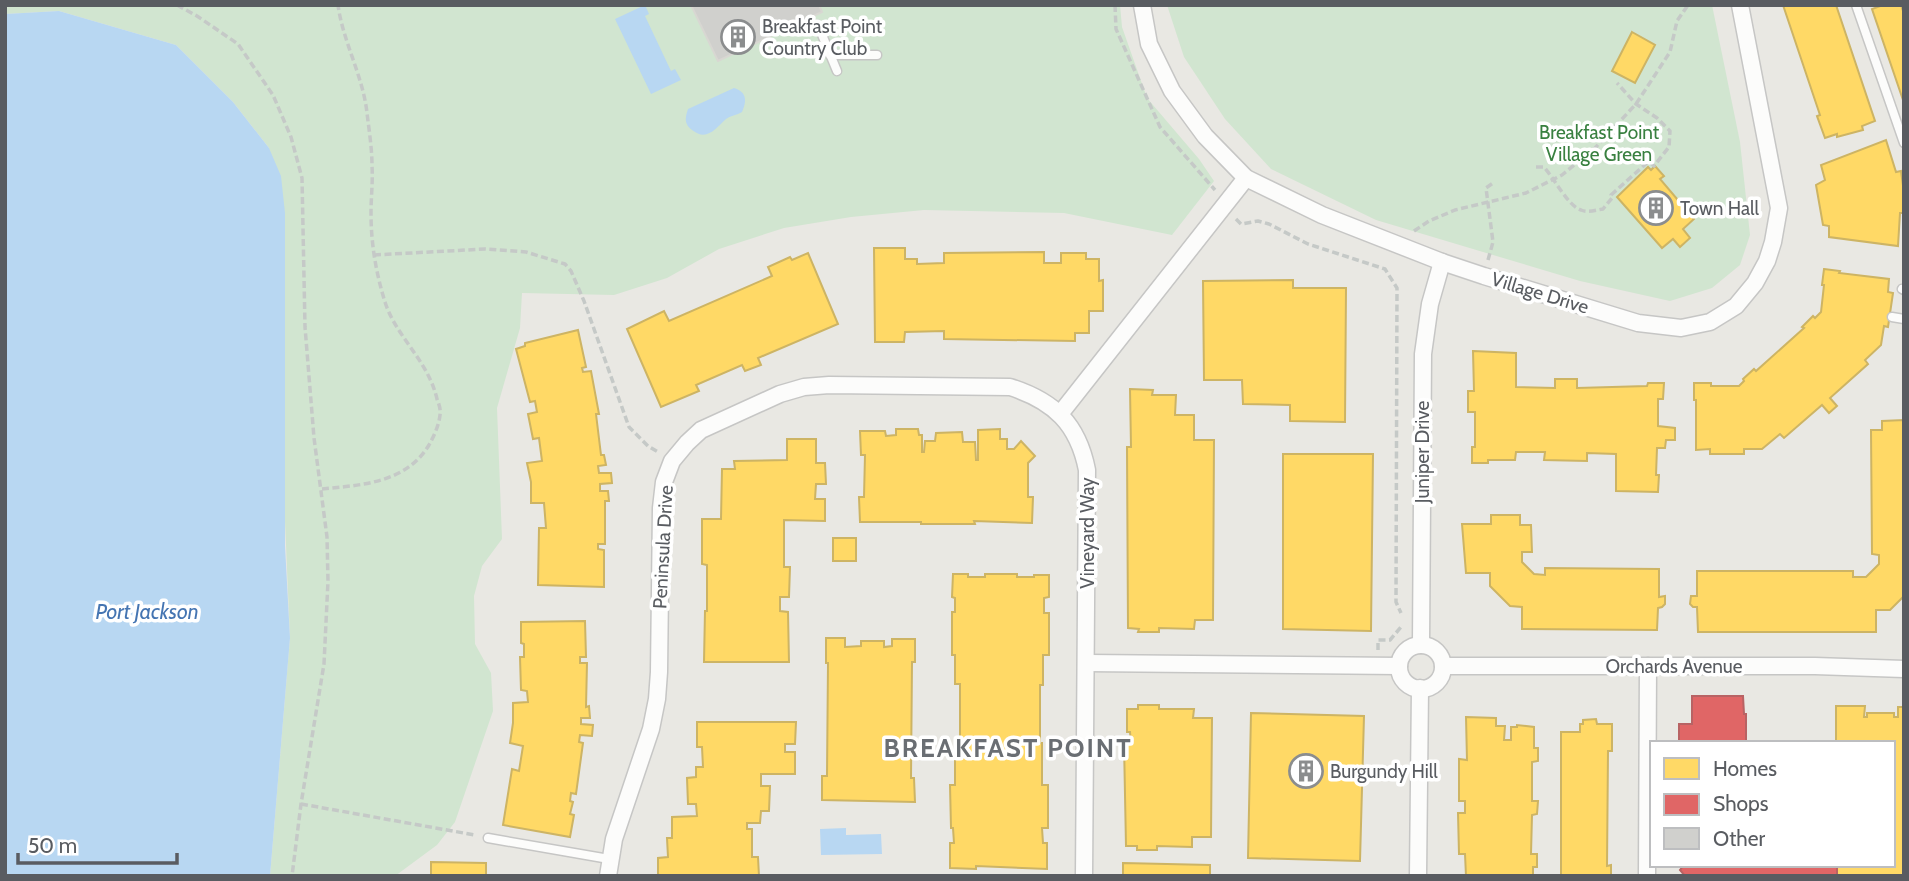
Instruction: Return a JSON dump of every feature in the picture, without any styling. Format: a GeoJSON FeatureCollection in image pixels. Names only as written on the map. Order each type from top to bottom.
{"type":"FeatureCollection","features":[{"type":"Feature","properties":{"kind":"street","name":"Village Drive"},"geometry":{"type":"LineString","coordinates":[[1142,5],[1149,44],[1172,91],[1205,136],[1246,178],[1322,215],[1442,262],[1638,323],[1681,328],[1710,322],[1736,306],[1755,284],[1773,242],[1779,208],[1740,5]]}},
{"type":"Feature","properties":{"kind":"street"},"geometry":{"type":"LineString","coordinates":[[1060,414],[1246,178]]}},
{"type":"Feature","properties":{"kind":"street","name":"Juniper Drive"},"geometry":{"type":"LineString","coordinates":[[1421,645],[1423,354],[1430,304],[1442,262]]}},
{"type":"Feature","properties":{"kind":"street","name":"Peninsula Drive"},"geometry":{"type":"LineString","coordinates":[[609,867],[614,839],[650,729],[657,699],[661,508],[664,482],[672,461],[687,443],[701,430],[780,394],[829,384],[1010,387],[1047,403],[1060,414]]}},
{"type":"Feature","properties":{"kind":"street","name":"Vineyard Way"},"geometry":{"type":"LineString","coordinates":[[1060,414],[1079,441],[1087,470],[1084,876]]}},
{"type":"Feature","properties":{"kind":"street"},"geometry":{"type":"LineString","coordinates":[[1421,645],[1439,653],[1443,666],[1439,680],[1434,685],[1420,688],[1413,687],[1403,679],[1399,666],[1409,649],[1421,645]]}},
{"type":"Feature","properties":{"kind":"street"},"geometry":{"type":"LineString","coordinates":[[1087,663],[1399,666]]}},
{"type":"Feature","properties":{"kind":"street","name":"Orchards Avenue"},"geometry":{"type":"LineString","coordinates":[[1443,666],[1815,666],[1904,669]]}},
{"type":"Feature","properties":{"kind":"street"},"geometry":{"type":"LineString","coordinates":[[1647,876],[1648,666]]}},
{"type":"Feature","properties":{"kind":"street"},"geometry":{"type":"LineString","coordinates":[[1418,876],[1420,688]]}},
{"type":"Feature","properties":{"kind":"lane"},"geometry":{"type":"LineString","coordinates":[[1856,5],[1904,143]]}},
{"type":"Feature","properties":{"kind":"lane"},"geometry":{"type":"LineString","coordinates":[[818,25],[837,71]]}},
{"type":"Feature","properties":{"kind":"lane"},"geometry":{"type":"LineString","coordinates":[[830,55],[877,55]]}},
{"type":"Feature","properties":{"kind":"lane"},"geometry":{"type":"LineString","coordinates":[[1892,317],[1904,319]]}},
{"type":"Feature","properties":{"kind":"lane"},"geometry":{"type":"LineString","coordinates":[[488,838],[609,867]]}},
{"type":"Feature","properties":{"kind":"path"},"geometry":{"type":"LineString","coordinates":[[177,5],[239,44],[274,95],[291,137],[302,178],[305,327],[314,438],[327,537],[328,581],[324,664],[292,876]]}},
{"type":"Feature","properties":{"kind":"path"},"geometry":{"type":"LineString","coordinates":[[321,489],[387,480],[406,471],[422,456],[434,437],[441,413],[434,384],[389,315],[380,287],[371,216],[372,166],[367,109],[340,20],[338,5]]}},
{"type":"Feature","properties":{"kind":"path"},"geometry":{"type":"LineString","coordinates":[[1115,5],[1116,29],[1160,127],[1218,193],[1241,224],[1258,221],[1269,224],[1308,244],[1385,269],[1397,288],[1395,602],[1401,611],[1401,627],[1390,640],[1378,640],[1377,666]]}},
{"type":"Feature","properties":{"kind":"path"},"geometry":{"type":"LineString","coordinates":[[1396,244],[1429,221],[1455,210],[1525,193],[1555,179],[1595,148],[1636,104],[1670,52],[1677,21],[1688,5]]}},
{"type":"Feature","properties":{"kind":"path"},"geometry":{"type":"LineString","coordinates":[[1536,167],[1544,167],[1555,179],[1566,199],[1580,210],[1591,211],[1604,209],[1612,198],[1611,195],[1649,161],[1654,166],[1668,147],[1670,131],[1636,104],[1617,83]]}},
{"type":"Feature","properties":{"kind":"path"},"geometry":{"type":"LineString","coordinates":[[1484,276],[1493,242],[1486,188],[1493,183]]}},
{"type":"Feature","properties":{"kind":"path"},"geometry":{"type":"LineString","coordinates":[[374,255],[485,249],[526,252],[565,264],[571,271],[584,301],[629,427],[648,446],[672,461]]}},
{"type":"Feature","properties":{"kind":"path"},"geometry":{"type":"LineString","coordinates":[[301,804],[488,838]]}},
{"type":"Feature","properties":{"kind":"green space"},"geometry":{"type":"Polygon","coordinates":[[[5,5],[1120,5],[1122,27],[1147,98],[1199,159],[1214,181],[1172,235],[1064,213],[924,210],[851,217],[784,228],[719,249],[667,278],[614,295],[522,293],[520,328],[497,408],[502,539],[482,566],[474,596],[475,644],[491,673],[493,711],[455,822],[437,845],[395,876],[270,876],[290,638],[269,148],[233,102],[176,45],[59,11],[5,14],[5,5]]]}},
{"type":"Feature","properties":{"kind":"green space","name":"Breakfast Point Village Green"},"geometry":{"type":"Polygon","coordinates":[[[1167,5],[1712,5],[1740,142],[1750,235],[1740,265],[1712,288],[1670,301],[1580,281],[1376,220],[1271,169],[1225,119],[1184,57],[1167,5]]]}},
{"type":"Feature","properties":{"kind":"water"},"geometry":{"type":"Polygon","coordinates":[[[645,5],[649,14],[645,16],[671,71],[675,69],[681,80],[651,94],[615,19],[645,5]]]}},
{"type":"Feature","properties":{"kind":"water","name":"Port Jackson"},"geometry":{"type":"Polygon","coordinates":[[[59,11],[176,45],[233,102],[269,148],[281,176],[285,213],[285,546],[290,638],[270,876],[5,876],[5,14],[59,11]]]}},
{"type":"Feature","properties":{"kind":"water"},"geometry":{"type":"Polygon","coordinates":[[[734,88],[745,97],[742,112],[728,118],[707,134],[702,135],[689,128],[686,121],[688,109],[734,88]]]}},
{"type":"Feature","properties":{"kind":"water"},"geometry":{"type":"Polygon","coordinates":[[[846,828],[846,835],[881,834],[882,854],[821,855],[820,829],[846,828]]]}},
{"type":"Feature","properties":{"kind":"building: Homes"},"geometry":{"type":"Polygon","coordinates":[[[1783,5],[1836,5],[1875,121],[1862,126],[1863,130],[1825,138],[1817,116],[1820,115],[1783,5]]]}},
{"type":"Feature","properties":{"kind":"building: Homes"},"geometry":{"type":"Polygon","coordinates":[[[1883,5],[1901,5],[1904,14],[1904,103],[1872,9],[1883,5]]]}},
{"type":"Feature","properties":{"kind":"building: Homes"},"geometry":{"type":"Polygon","coordinates":[[[1632,32],[1655,45],[1635,83],[1612,71],[1632,32]]]}},
{"type":"Feature","properties":{"kind":"building: Homes"},"geometry":{"type":"Polygon","coordinates":[[[1886,140],[1896,172],[1901,171],[1904,193],[1904,213],[1900,213],[1898,246],[1829,237],[1829,226],[1823,225],[1816,185],[1825,180],[1821,165],[1886,140]]]}},
{"type":"Feature","properties":{"kind":"building: Homes","name":"Town Hall"},"geometry":{"type":"Polygon","coordinates":[[[1655,166],[1664,176],[1660,179],[1694,219],[1683,229],[1690,238],[1680,247],[1673,239],[1662,248],[1617,197],[1648,167],[1651,170],[1655,166]]]}},
{"type":"Feature","properties":{"kind":"building: Homes"},"geometry":{"type":"Polygon","coordinates":[[[874,248],[905,248],[905,259],[917,259],[917,264],[944,263],[944,253],[1044,252],[1044,263],[1061,263],[1061,253],[1086,253],[1086,259],[1099,259],[1099,281],[1103,280],[1103,311],[1089,311],[1089,333],[1075,333],[1075,341],[944,339],[944,331],[905,332],[904,342],[875,342],[874,248]]]}},
{"type":"Feature","properties":{"kind":"building: Homes"},"geometry":{"type":"Polygon","coordinates":[[[808,253],[838,324],[758,358],[761,365],[745,371],[742,365],[696,385],[699,391],[661,407],[627,329],[664,311],[669,321],[772,276],[768,267],[790,257],[792,260],[808,253]]]}},
{"type":"Feature","properties":{"kind":"building: Homes"},"geometry":{"type":"Polygon","coordinates":[[[1824,269],[1889,279],[1888,292],[1893,293],[1888,327],[1884,326],[1881,345],[1865,360],[1868,364],[1830,398],[1837,406],[1829,413],[1822,405],[1784,438],[1780,434],[1762,449],[1744,449],[1744,454],[1710,454],[1710,449],[1696,450],[1694,383],[1739,386],[1754,369],[1756,371],[1804,328],[1802,327],[1813,316],[1815,318],[1821,312],[1824,269]]]}},
{"type":"Feature","properties":{"kind":"building: Homes"},"geometry":{"type":"Polygon","coordinates":[[[1293,280],[1293,288],[1346,288],[1345,422],[1290,421],[1290,405],[1243,404],[1242,380],[1204,380],[1203,281],[1293,280]]]}},
{"type":"Feature","properties":{"kind":"building: Homes"},"geometry":{"type":"Polygon","coordinates":[[[578,330],[586,367],[582,368],[583,372],[591,371],[599,414],[596,414],[601,455],[604,455],[606,465],[598,466],[599,473],[611,473],[612,483],[600,484],[600,491],[608,491],[609,501],[605,501],[605,544],[598,544],[598,549],[604,550],[604,587],[538,585],[539,528],[546,528],[544,503],[531,503],[527,463],[542,461],[539,438],[533,439],[528,414],[537,412],[535,401],[530,402],[516,349],[525,346],[525,343],[578,330]]]}},
{"type":"Feature","properties":{"kind":"building: Homes"},"geometry":{"type":"Polygon","coordinates":[[[1473,351],[1516,353],[1516,387],[1555,388],[1555,379],[1577,379],[1577,388],[1664,383],[1663,399],[1658,399],[1658,426],[1675,428],[1675,440],[1666,440],[1665,448],[1657,448],[1658,492],[1616,491],[1616,454],[1587,453],[1587,461],[1544,460],[1545,452],[1516,452],[1515,460],[1472,463],[1475,412],[1468,412],[1468,391],[1474,391],[1473,351]]]}},
{"type":"Feature","properties":{"kind":"building: Homes"},"geometry":{"type":"Polygon","coordinates":[[[1130,389],[1153,390],[1152,395],[1176,395],[1175,415],[1194,415],[1194,440],[1214,440],[1213,620],[1195,620],[1194,629],[1159,628],[1159,632],[1138,632],[1139,629],[1128,628],[1127,447],[1131,447],[1130,389]]]}},
{"type":"Feature","properties":{"kind":"building: Homes"},"geometry":{"type":"Polygon","coordinates":[[[1904,420],[1904,596],[1890,610],[1876,610],[1876,632],[1698,632],[1697,607],[1690,604],[1691,596],[1697,596],[1697,571],[1853,571],[1853,577],[1866,577],[1879,564],[1879,555],[1872,554],[1871,430],[1882,430],[1882,421],[1904,420]]]}},
{"type":"Feature","properties":{"kind":"building: Homes"},"geometry":{"type":"Polygon","coordinates":[[[896,429],[918,429],[919,435],[922,435],[922,452],[925,441],[935,441],[936,433],[962,432],[963,442],[975,442],[976,460],[978,430],[1000,429],[1000,439],[1007,439],[1007,449],[1014,449],[1021,441],[1035,456],[1028,463],[1028,497],[1033,497],[1032,523],[860,522],[859,497],[864,497],[865,455],[861,455],[860,431],[885,431],[886,436],[896,435],[896,429]]]}},
{"type":"Feature","properties":{"kind":"building: Homes"},"geometry":{"type":"Polygon","coordinates":[[[787,439],[816,439],[816,463],[825,463],[826,484],[816,484],[815,499],[825,499],[825,521],[784,520],[784,567],[790,567],[789,597],[780,597],[780,611],[788,612],[789,662],[704,662],[707,565],[702,564],[702,519],[721,519],[722,469],[735,469],[734,461],[787,460],[787,439]]]}},
{"type":"Feature","properties":{"kind":"building: Homes"},"geometry":{"type":"Polygon","coordinates":[[[1283,454],[1373,454],[1371,631],[1283,629],[1283,454]]]}},
{"type":"Feature","properties":{"kind":"building: Homes"},"geometry":{"type":"Polygon","coordinates":[[[1491,515],[1520,515],[1520,525],[1531,525],[1532,552],[1522,552],[1522,562],[1534,574],[1545,575],[1545,568],[1659,569],[1659,597],[1665,596],[1665,604],[1658,608],[1657,630],[1522,629],[1522,607],[1510,606],[1490,586],[1490,573],[1466,573],[1462,524],[1491,524],[1491,515]]]}},
{"type":"Feature","properties":{"kind":"building: Homes"},"geometry":{"type":"Polygon","coordinates":[[[833,538],[856,538],[856,561],[833,561],[833,538]]]}},
{"type":"Feature","properties":{"kind":"building: Homes"},"geometry":{"type":"Polygon","coordinates":[[[953,574],[968,574],[968,577],[985,577],[985,574],[1017,574],[1017,577],[1049,575],[1049,597],[1044,598],[1044,613],[1049,613],[1049,655],[1043,655],[1043,685],[1040,685],[1042,785],[1048,785],[1048,828],[1042,828],[1043,843],[1047,843],[1047,869],[976,866],[976,869],[950,868],[950,843],[954,843],[950,785],[955,785],[955,743],[960,743],[960,684],[955,684],[955,655],[952,655],[952,612],[955,612],[955,598],[952,597],[953,574]]]}},
{"type":"Feature","properties":{"kind":"building: Homes"},"geometry":{"type":"Polygon","coordinates":[[[585,621],[586,657],[580,657],[580,663],[587,663],[586,707],[589,706],[590,718],[581,718],[581,724],[593,725],[592,736],[580,735],[579,742],[583,743],[576,794],[571,793],[570,801],[573,802],[570,814],[574,815],[570,837],[503,825],[512,769],[519,771],[523,746],[510,743],[513,703],[528,702],[527,691],[521,690],[520,657],[524,657],[524,644],[521,643],[521,622],[585,621]]]}},
{"type":"Feature","properties":{"kind":"building: Homes"},"geometry":{"type":"Polygon","coordinates":[[[826,638],[845,638],[845,647],[861,646],[861,641],[884,641],[884,647],[892,646],[892,639],[915,639],[915,662],[912,662],[911,778],[914,778],[915,802],[822,800],[822,776],[827,776],[826,638]]]}},
{"type":"Feature","properties":{"kind":"building: Homes"},"geometry":{"type":"Polygon","coordinates":[[[1138,705],[1159,705],[1159,709],[1194,709],[1193,718],[1212,718],[1211,837],[1192,837],[1192,847],[1157,846],[1157,850],[1137,850],[1137,846],[1126,846],[1124,743],[1131,743],[1130,732],[1127,732],[1127,709],[1138,709],[1138,705]]]}},
{"type":"Feature","properties":{"kind":"building: Homes"},"geometry":{"type":"Polygon","coordinates":[[[1836,706],[1865,706],[1864,717],[1867,717],[1867,713],[1894,713],[1894,717],[1898,717],[1898,707],[1904,707],[1904,876],[1837,876],[1837,867],[1895,867],[1895,741],[1836,741],[1836,706]]]}},
{"type":"Feature","properties":{"kind":"building: Homes","name":"Burgundy Hill"},"geometry":{"type":"Polygon","coordinates":[[[1251,713],[1364,716],[1360,861],[1248,858],[1251,713]]]}},
{"type":"Feature","properties":{"kind":"building: Homes"},"geometry":{"type":"Polygon","coordinates":[[[1466,717],[1496,718],[1496,726],[1505,726],[1504,740],[1511,740],[1511,727],[1534,727],[1534,748],[1538,748],[1538,761],[1532,762],[1532,801],[1538,801],[1537,814],[1532,815],[1531,854],[1537,854],[1537,867],[1533,867],[1533,876],[1466,876],[1465,854],[1459,854],[1458,813],[1465,813],[1465,801],[1459,801],[1459,759],[1467,760],[1466,717]]]}},
{"type":"Feature","properties":{"kind":"building: Homes"},"geometry":{"type":"Polygon","coordinates":[[[1596,719],[1597,724],[1612,724],[1612,751],[1608,751],[1607,866],[1611,865],[1611,876],[1561,876],[1561,732],[1580,732],[1583,720],[1596,719]]]}},
{"type":"Feature","properties":{"kind":"building: Homes"},"geometry":{"type":"Polygon","coordinates":[[[697,722],[796,722],[795,744],[785,744],[785,752],[795,752],[795,774],[761,774],[761,786],[770,786],[769,811],[761,811],[760,823],[747,823],[747,829],[752,829],[752,857],[758,857],[759,876],[658,876],[658,858],[668,857],[667,838],[672,838],[672,817],[697,816],[696,804],[688,804],[687,778],[696,777],[696,767],[703,767],[702,747],[697,747],[697,722]]]}},
{"type":"Feature","properties":{"kind":"building: Homes"},"geometry":{"type":"Polygon","coordinates":[[[431,862],[486,863],[486,876],[431,876],[431,862]]]}},
{"type":"Feature","properties":{"kind":"building: Homes"},"geometry":{"type":"Polygon","coordinates":[[[1123,863],[1210,865],[1210,876],[1123,876],[1123,863]]]}},
{"type":"Feature","properties":{"kind":"building: Shops"},"geometry":{"type":"Polygon","coordinates":[[[1692,696],[1743,696],[1746,741],[1679,741],[1679,724],[1692,724],[1692,696]]]}},
{"type":"Feature","properties":{"kind":"building: Shops"},"geometry":{"type":"Polygon","coordinates":[[[1682,867],[1837,867],[1837,876],[1685,876],[1680,870],[1682,867]]]}},
{"type":"Feature","properties":{"kind":"building: Other","name":"Breakfast Point Country Club"},"geometry":{"type":"Polygon","coordinates":[[[691,5],[819,5],[822,12],[718,61],[691,5]]]}},
{"type":"Feature","properties":{"kind":"place","name":"Breakfast Point Country Club"},"geometry":{"type":"Point","coordinates":[738,37]}},
{"type":"Feature","properties":{"kind":"place","name":"Town Hall"},"geometry":{"type":"Point","coordinates":[1656,208]}},
{"type":"Feature","properties":{"kind":"place","name":"Burgundy Hill"},"geometry":{"type":"Point","coordinates":[1306,771]}},
{"type":"Feature","properties":{"kind":"district","name":"BREAKFAST POINT"},"geometry":{"type":"Point","coordinates":[1008,748]}}]}
